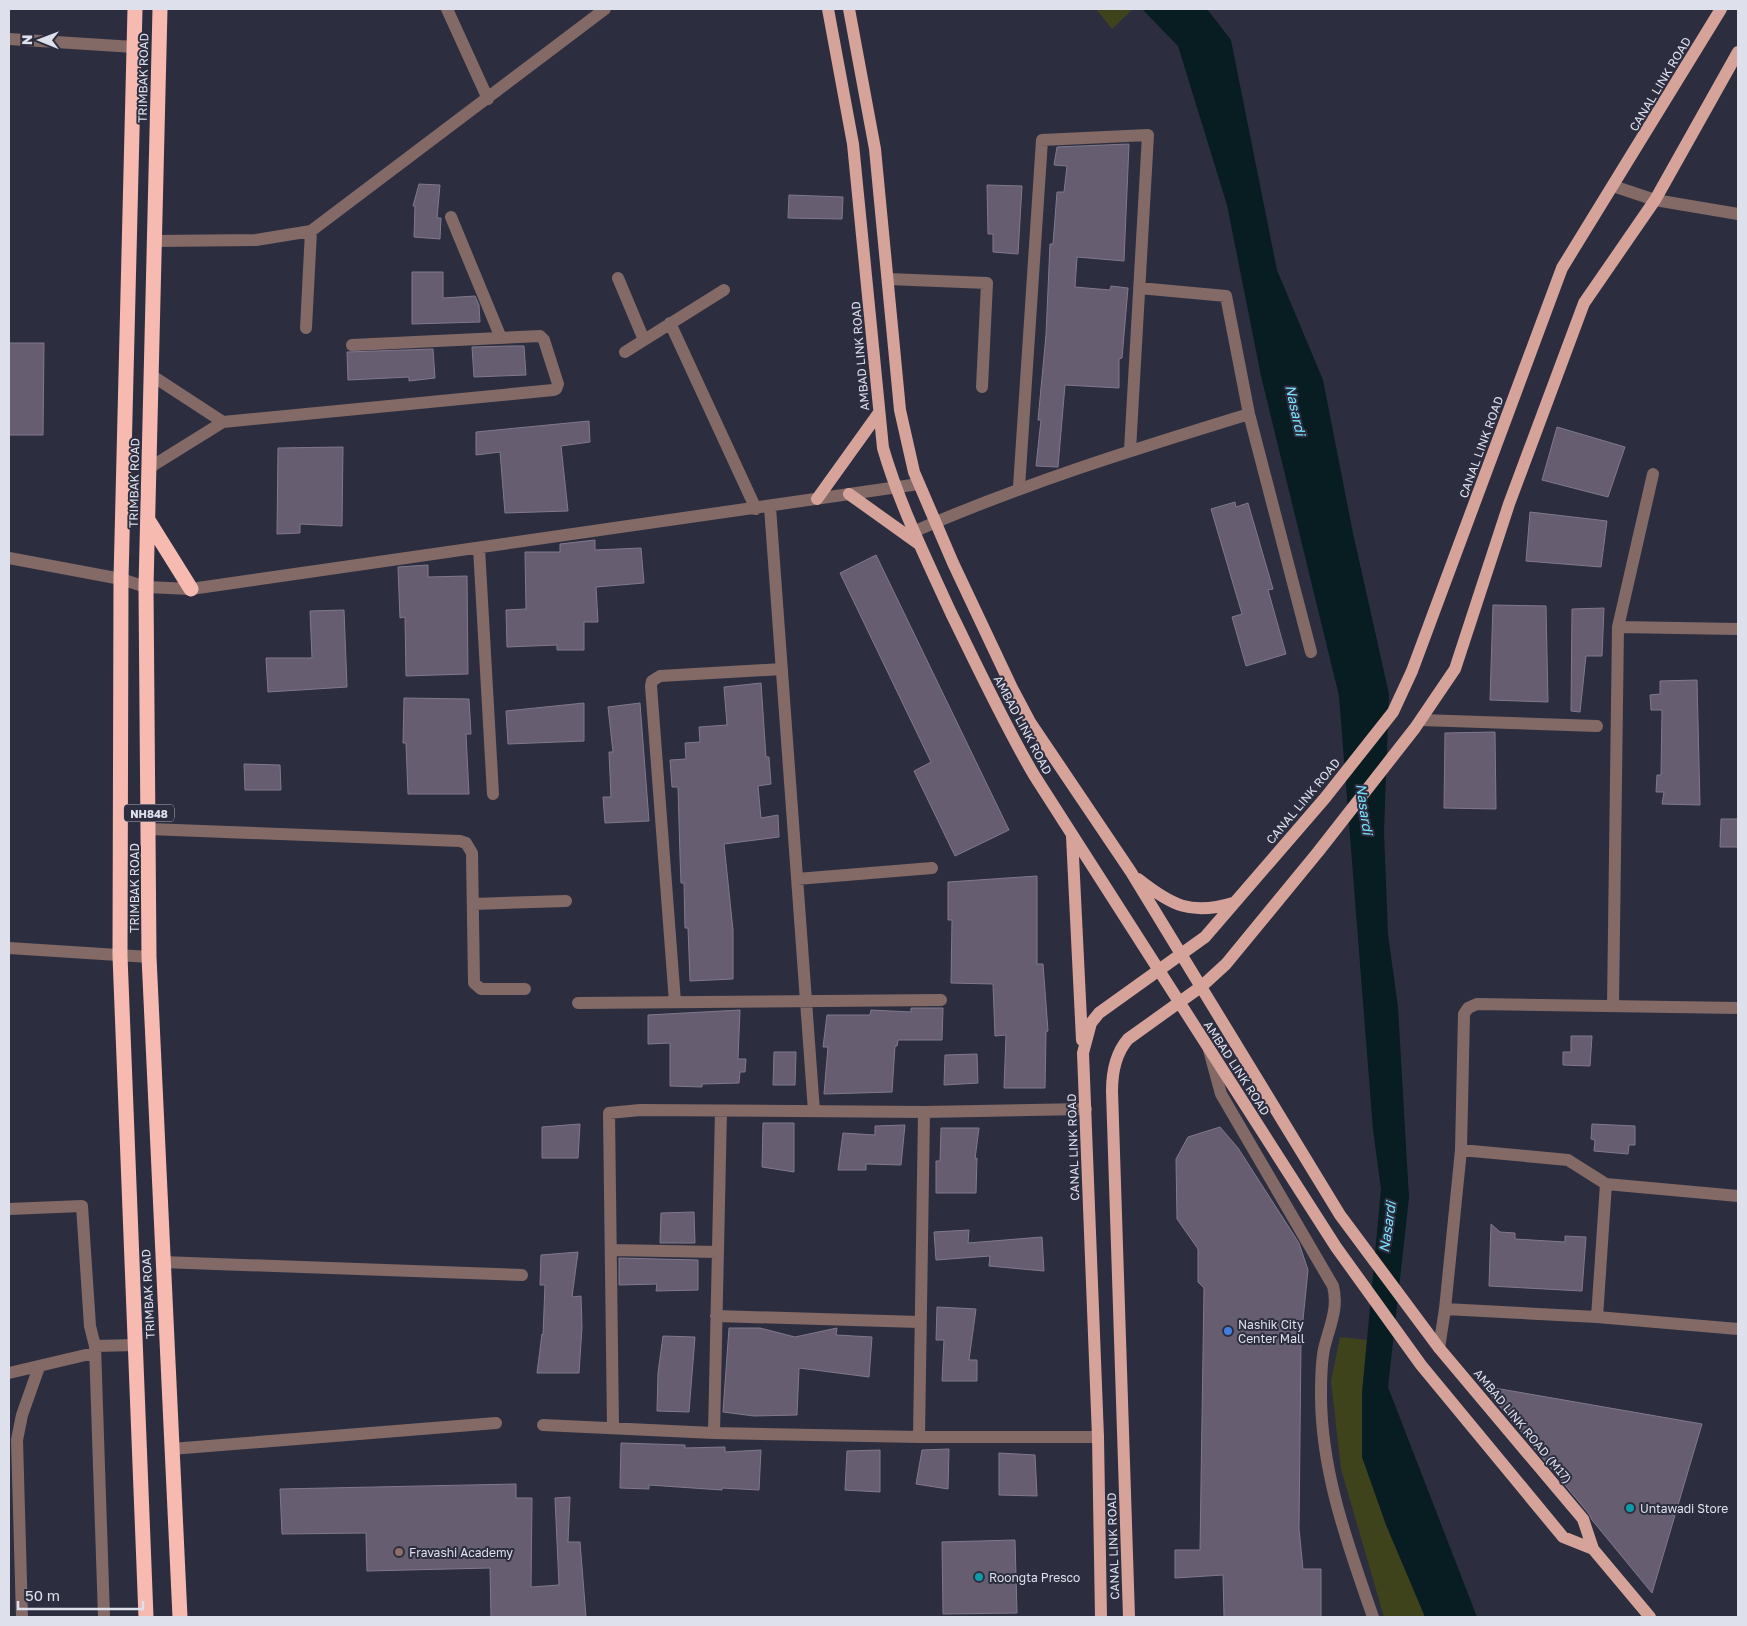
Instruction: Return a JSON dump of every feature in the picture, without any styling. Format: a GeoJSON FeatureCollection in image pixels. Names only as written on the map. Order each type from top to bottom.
{"type":"FeatureCollection","features":[{"type":"Feature","properties":{"kind":"highway","name":"TRIMBAK ROAD"},"geometry":{"type":"LineString","coordinates":[[135,9],[121,579],[120,956],[146,1617]]}},
{"type":"Feature","properties":{"kind":"highway","name":"TRIMBAK ROAD"},"geometry":{"type":"LineString","coordinates":[[160,9],[146,587],[149,957],[180,1617]]}},
{"type":"Feature","properties":{"kind":"highway"},"geometry":{"type":"LineString","coordinates":[[148,520],[191,589]]}},
{"type":"Feature","properties":{"kind":"main road","name":"AMBAD LINK ROAD"},"geometry":{"type":"LineString","coordinates":[[828,9],[853,144],[866,261],[878,414],[883,448],[895,488],[913,532],[1004,722],[1072,834],[1336,1247],[1421,1365]]}},
{"type":"Feature","properties":{"kind":"main road","name":"AMBAD LINK ROAD"},"geometry":{"type":"LineString","coordinates":[[849,9],[875,150],[900,410],[908,452],[919,484],[1007,679],[1030,722],[1182,954],[1340,1215],[1422,1326]]}},
{"type":"Feature","properties":{"kind":"main road","name":"CANAL LINK ROAD"},"geometry":{"type":"LineString","coordinates":[[1101,1617],[1098,1437],[1083,1053],[1092,1023],[1099,1012],[1205,937],[1325,798],[1393,712],[1412,670],[1562,268],[1721,9]]}},
{"type":"Feature","properties":{"kind":"main road","name":"CANAL LINK ROAD"},"geometry":{"type":"LineString","coordinates":[[1129,1617],[1112,1080],[1116,1058],[1121,1047],[1128,1039],[1202,986],[1242,946],[1421,720],[1455,669],[1510,504],[1584,303],[1655,200],[1738,52]]}},
{"type":"Feature","properties":{"kind":"main road"},"geometry":{"type":"LineString","coordinates":[[818,499],[878,414]]}},
{"type":"Feature","properties":{"kind":"main road"},"geometry":{"type":"LineString","coordinates":[[849,494],[919,544]]}},
{"type":"Feature","properties":{"kind":"main road"},"geometry":{"type":"LineString","coordinates":[[1072,834],[1083,1053]]}},
{"type":"Feature","properties":{"kind":"main road"},"geometry":{"type":"LineString","coordinates":[[1130,872],[1158,895],[1178,905],[1202,911],[1234,903]]}},
{"type":"Feature","properties":{"kind":"main road","name":"AMBAD LINK ROAD (M17)"},"geometry":{"type":"LineString","coordinates":[[1422,1326],[1583,1519],[1593,1549],[1653,1617]]}},
{"type":"Feature","properties":{"kind":"main road","name":"AMBAD LINK ROAD (M17)"},"geometry":{"type":"LineString","coordinates":[[1421,1365],[1563,1537],[1593,1549]]}},
{"type":"Feature","properties":{"kind":"street"},"geometry":{"type":"LineString","coordinates":[[447,9],[488,99]]}},
{"type":"Feature","properties":{"kind":"street"},"geometry":{"type":"LineString","coordinates":[[154,241],[256,240],[311,231],[402,160],[488,99],[605,9]]}},
{"type":"Feature","properties":{"kind":"street"},"geometry":{"type":"LineString","coordinates":[[9,39],[134,47]]}},
{"type":"Feature","properties":{"kind":"street"},"geometry":{"type":"LineString","coordinates":[[1019,488],[1042,140],[1148,136],[1130,450]]}},
{"type":"Feature","properties":{"kind":"street"},"geometry":{"type":"LineString","coordinates":[[1614,186],[1655,200],[1738,214]]}},
{"type":"Feature","properties":{"kind":"street"},"geometry":{"type":"LineString","coordinates":[[451,217],[501,338]]}},
{"type":"Feature","properties":{"kind":"street"},"geometry":{"type":"LineString","coordinates":[[306,328],[311,231]]}},
{"type":"Feature","properties":{"kind":"street"},"geometry":{"type":"LineString","coordinates":[[618,278],[644,340]]}},
{"type":"Feature","properties":{"kind":"street"},"geometry":{"type":"LineString","coordinates":[[888,279],[988,283],[982,387]]}},
{"type":"Feature","properties":{"kind":"street"},"geometry":{"type":"LineString","coordinates":[[1139,288],[1226,296],[1248,414],[1311,652]]}},
{"type":"Feature","properties":{"kind":"street"},"geometry":{"type":"LineString","coordinates":[[625,352],[724,290]]}},
{"type":"Feature","properties":{"kind":"street"},"geometry":{"type":"LineString","coordinates":[[670,323],[756,509]]}},
{"type":"Feature","properties":{"kind":"street"},"geometry":{"type":"LineString","coordinates":[[149,468],[223,422],[556,389],[558,384],[542,338],[501,338],[352,346]]}},
{"type":"Feature","properties":{"kind":"street"},"geometry":{"type":"LineString","coordinates":[[151,375],[223,422]]}},
{"type":"Feature","properties":{"kind":"street"},"geometry":{"type":"LineString","coordinates":[[913,532],[1019,488],[1130,450],[1248,414]]}},
{"type":"Feature","properties":{"kind":"street"},"geometry":{"type":"LineString","coordinates":[[1613,1006],[1618,628],[1653,474]]}},
{"type":"Feature","properties":{"kind":"street"},"geometry":{"type":"LineString","coordinates":[[9,558],[121,579],[146,587],[191,589],[919,484]]}},
{"type":"Feature","properties":{"kind":"street"},"geometry":{"type":"LineString","coordinates":[[770,507],[814,1111]]}},
{"type":"Feature","properties":{"kind":"street"},"geometry":{"type":"LineString","coordinates":[[479,548],[493,794]]}},
{"type":"Feature","properties":{"kind":"street"},"geometry":{"type":"LineString","coordinates":[[1618,628],[1738,629]]}},
{"type":"Feature","properties":{"kind":"street"},"geometry":{"type":"LineString","coordinates":[[675,1002],[652,681],[660,676],[782,669]]}},
{"type":"Feature","properties":{"kind":"street"},"geometry":{"type":"LineString","coordinates":[[1421,720],[1598,726]]}},
{"type":"Feature","properties":{"kind":"street"},"geometry":{"type":"LineString","coordinates":[[149,829],[460,840],[466,843],[472,853],[474,983],[481,989],[525,989]]}},
{"type":"Feature","properties":{"kind":"street"},"geometry":{"type":"LineString","coordinates":[[797,879],[932,868]]}},
{"type":"Feature","properties":{"kind":"street"},"geometry":{"type":"LineString","coordinates":[[473,904],[566,901]]}},
{"type":"Feature","properties":{"kind":"street"},"geometry":{"type":"LineString","coordinates":[[9,948],[149,957]]}},
{"type":"Feature","properties":{"kind":"street"},"geometry":{"type":"LineString","coordinates":[[578,1003],[941,1000]]}},
{"type":"Feature","properties":{"kind":"street"},"geometry":{"type":"LineString","coordinates":[[1439,1348],[1445,1309],[1461,1150],[1464,1014],[1468,1008],[1477,1004],[1738,1008]]}},
{"type":"Feature","properties":{"kind":"street"},"geometry":{"type":"LineString","coordinates":[[1209,1050],[1216,1082],[1335,1292],[1336,1306],[1322,1363],[1321,1394],[1324,1447],[1340,1519],[1373,1617]]}},
{"type":"Feature","properties":{"kind":"street"},"geometry":{"type":"LineString","coordinates":[[1233,1114],[1245,1106]]}},
{"type":"Feature","properties":{"kind":"street"},"geometry":{"type":"LineString","coordinates":[[613,1427],[609,1113],[640,1110],[924,1112],[1086,1108]]}},
{"type":"Feature","properties":{"kind":"street"},"geometry":{"type":"LineString","coordinates":[[714,1433],[721,1111]]}},
{"type":"Feature","properties":{"kind":"street"},"geometry":{"type":"LineString","coordinates":[[919,1438],[924,1112]]}},
{"type":"Feature","properties":{"kind":"street"},"geometry":{"type":"LineString","coordinates":[[1461,1150],[1568,1160],[1606,1184],[1738,1196]]}},
{"type":"Feature","properties":{"kind":"street"},"geometry":{"type":"LineString","coordinates":[[1597,1317],[1606,1184]]}},
{"type":"Feature","properties":{"kind":"street"},"geometry":{"type":"LineString","coordinates":[[9,1209],[82,1206],[90,1326],[94,1349],[104,1617]]}},
{"type":"Feature","properties":{"kind":"street"},"geometry":{"type":"LineString","coordinates":[[611,1250],[718,1252]]}},
{"type":"Feature","properties":{"kind":"street"},"geometry":{"type":"LineString","coordinates":[[162,1262],[522,1275]]}},
{"type":"Feature","properties":{"kind":"street"},"geometry":{"type":"LineString","coordinates":[[1445,1309],[1597,1317],[1738,1329]]}},
{"type":"Feature","properties":{"kind":"street"},"geometry":{"type":"LineString","coordinates":[[716,1316],[920,1322]]}},
{"type":"Feature","properties":{"kind":"street"},"geometry":{"type":"LineString","coordinates":[[9,1373],[94,1349],[136,1345]]}},
{"type":"Feature","properties":{"kind":"street"},"geometry":{"type":"LineString","coordinates":[[22,1617],[13,1526],[16,1440],[22,1415],[39,1366]]}},
{"type":"Feature","properties":{"kind":"street"},"geometry":{"type":"LineString","coordinates":[[171,1449],[496,1423]]}},
{"type":"Feature","properties":{"kind":"street"},"geometry":{"type":"LineString","coordinates":[[544,1425],[714,1433],[919,1438],[1098,1437]]}},
{"type":"Feature","properties":{"kind":"green space"},"geometry":{"type":"Polygon","coordinates":[[[1096,9],[1131,9],[1132,10],[1112,29],[1096,9]]]}},
{"type":"Feature","properties":{"kind":"green space"},"geometry":{"type":"Polygon","coordinates":[[[1340,1337],[1367,1340],[1362,1393],[1362,1457],[1425,1617],[1384,1617],[1341,1469],[1331,1381],[1340,1337]]]}},
{"type":"Feature","properties":{"kind":"water","name":"Nasardi"},"geometry":{"type":"Polygon","coordinates":[[[1142,9],[1207,9],[1231,40],[1277,270],[1323,380],[1353,533],[1389,694],[1384,831],[1388,934],[1398,1007],[1409,1198],[1388,1387],[1477,1617],[1425,1617],[1386,1525],[1362,1457],[1362,1393],[1381,1189],[1373,1130],[1339,696],[1261,376],[1227,205],[1178,46],[1142,9]]]}},
{"type":"Feature","properties":{"kind":"building"},"geometry":{"type":"Polygon","coordinates":[[[1129,144],[1124,261],[1077,257],[1075,287],[1110,290],[1111,286],[1128,288],[1122,358],[1119,359],[1119,388],[1065,385],[1058,467],[1036,466],[1041,420],[1038,420],[1046,335],[1050,244],[1053,244],[1057,192],[1064,192],[1067,166],[1054,165],[1057,147],[1129,144]]]}},
{"type":"Feature","properties":{"kind":"building"},"geometry":{"type":"Polygon","coordinates":[[[419,184],[440,185],[437,218],[441,218],[440,239],[414,237],[415,206],[413,206],[419,184]]]}},
{"type":"Feature","properties":{"kind":"building"},"geometry":{"type":"Polygon","coordinates":[[[987,185],[1022,186],[1018,254],[993,252],[993,234],[988,234],[987,185]]]}},
{"type":"Feature","properties":{"kind":"building"},"geometry":{"type":"Polygon","coordinates":[[[789,195],[843,197],[842,219],[788,218],[789,195]]]}},
{"type":"Feature","properties":{"kind":"building"},"geometry":{"type":"Polygon","coordinates":[[[412,272],[443,272],[443,298],[475,296],[479,305],[480,322],[412,324],[412,272]]]}},
{"type":"Feature","properties":{"kind":"building"},"geometry":{"type":"Polygon","coordinates":[[[9,343],[44,343],[43,435],[9,435],[9,343]]]}},
{"type":"Feature","properties":{"kind":"building"},"geometry":{"type":"Polygon","coordinates":[[[524,346],[526,375],[474,377],[472,347],[524,346]]]}},
{"type":"Feature","properties":{"kind":"building"},"geometry":{"type":"Polygon","coordinates":[[[433,349],[435,378],[409,381],[409,377],[348,380],[347,352],[433,349]]]}},
{"type":"Feature","properties":{"kind":"building"},"geometry":{"type":"Polygon","coordinates":[[[589,421],[590,442],[561,446],[568,511],[505,513],[500,452],[476,455],[476,432],[589,421]]]}},
{"type":"Feature","properties":{"kind":"building"},"geometry":{"type":"Polygon","coordinates":[[[1557,427],[1625,447],[1608,497],[1542,480],[1557,427]]]}},
{"type":"Feature","properties":{"kind":"building"},"geometry":{"type":"Polygon","coordinates":[[[343,447],[342,526],[300,524],[300,533],[277,534],[278,448],[343,447]]]}},
{"type":"Feature","properties":{"kind":"building"},"geometry":{"type":"Polygon","coordinates":[[[1235,502],[1236,507],[1248,503],[1273,589],[1268,590],[1286,654],[1246,666],[1232,617],[1242,614],[1211,509],[1235,502]]]}},
{"type":"Feature","properties":{"kind":"building"},"geometry":{"type":"Polygon","coordinates":[[[1530,512],[1607,521],[1601,567],[1526,561],[1530,512]]]}},
{"type":"Feature","properties":{"kind":"building"},"geometry":{"type":"Polygon","coordinates":[[[595,540],[595,550],[641,548],[644,583],[596,587],[598,622],[584,622],[584,650],[557,650],[557,645],[507,647],[506,610],[526,609],[525,552],[560,552],[560,544],[595,540]]]}},
{"type":"Feature","properties":{"kind":"building"},"geometry":{"type":"Polygon","coordinates":[[[876,555],[1009,830],[955,856],[914,771],[931,762],[840,573],[876,555]]]}},
{"type":"Feature","properties":{"kind":"building"},"geometry":{"type":"Polygon","coordinates":[[[428,565],[428,577],[467,576],[468,674],[406,676],[405,617],[400,618],[398,567],[428,565]]]}},
{"type":"Feature","properties":{"kind":"building"},"geometry":{"type":"Polygon","coordinates":[[[1493,605],[1546,606],[1548,702],[1490,700],[1493,605]]]}},
{"type":"Feature","properties":{"kind":"building"},"geometry":{"type":"Polygon","coordinates":[[[1604,608],[1602,656],[1586,656],[1580,712],[1571,711],[1572,609],[1604,608]]]}},
{"type":"Feature","properties":{"kind":"building"},"geometry":{"type":"Polygon","coordinates":[[[344,610],[347,687],[268,692],[266,658],[312,658],[310,611],[344,610]]]}},
{"type":"Feature","properties":{"kind":"building"},"geometry":{"type":"Polygon","coordinates":[[[1697,680],[1700,805],[1662,804],[1664,792],[1656,792],[1657,775],[1661,775],[1662,710],[1651,710],[1650,695],[1660,694],[1660,681],[1697,680]]]}},
{"type":"Feature","properties":{"kind":"building"},"geometry":{"type":"Polygon","coordinates":[[[761,683],[766,757],[769,757],[771,784],[758,786],[761,818],[778,815],[779,837],[724,844],[733,930],[733,979],[690,981],[688,928],[685,928],[684,883],[681,883],[678,787],[672,787],[670,760],[686,759],[685,743],[700,742],[699,727],[727,725],[724,687],[761,683]]]}},
{"type":"Feature","properties":{"kind":"building"},"geometry":{"type":"Polygon","coordinates":[[[404,698],[469,699],[471,734],[466,734],[469,794],[408,794],[406,743],[403,743],[404,698]]]}},
{"type":"Feature","properties":{"kind":"building"},"geometry":{"type":"Polygon","coordinates":[[[584,703],[584,741],[508,744],[506,711],[584,703]]]}},
{"type":"Feature","properties":{"kind":"building"},"geometry":{"type":"Polygon","coordinates":[[[640,703],[649,821],[605,823],[603,797],[611,797],[609,752],[613,752],[608,707],[640,703]]]}},
{"type":"Feature","properties":{"kind":"building"},"geometry":{"type":"Polygon","coordinates":[[[1495,732],[1496,809],[1444,808],[1445,733],[1495,732]]]}},
{"type":"Feature","properties":{"kind":"building"},"geometry":{"type":"Polygon","coordinates":[[[244,764],[280,765],[281,790],[245,790],[244,764]]]}},
{"type":"Feature","properties":{"kind":"building"},"geometry":{"type":"Polygon","coordinates":[[[1721,819],[1738,819],[1738,847],[1720,847],[1721,819]]]}},
{"type":"Feature","properties":{"kind":"building"},"geometry":{"type":"Polygon","coordinates":[[[1037,876],[1037,964],[1043,964],[1048,1031],[1046,1032],[1045,1088],[1004,1088],[1006,1035],[995,1036],[993,984],[951,983],[952,920],[948,920],[948,882],[1037,876]]]}},
{"type":"Feature","properties":{"kind":"building"},"geometry":{"type":"Polygon","coordinates":[[[911,1008],[943,1008],[942,1040],[898,1040],[897,1046],[895,1046],[892,1092],[824,1094],[828,1047],[823,1047],[827,1015],[870,1015],[871,1010],[911,1012],[911,1008]]]}},
{"type":"Feature","properties":{"kind":"building"},"geometry":{"type":"Polygon","coordinates":[[[740,1010],[738,1059],[746,1059],[745,1072],[740,1072],[739,1083],[702,1084],[702,1087],[670,1086],[670,1043],[648,1044],[648,1015],[740,1010]]]}},
{"type":"Feature","properties":{"kind":"building"},"geometry":{"type":"Polygon","coordinates":[[[1571,1036],[1592,1036],[1590,1066],[1563,1065],[1563,1052],[1571,1052],[1571,1036]]]}},
{"type":"Feature","properties":{"kind":"building"},"geometry":{"type":"Polygon","coordinates":[[[774,1052],[796,1052],[795,1085],[773,1085],[774,1052]]]}},
{"type":"Feature","properties":{"kind":"building"},"geometry":{"type":"Polygon","coordinates":[[[977,1054],[978,1083],[944,1085],[945,1055],[977,1054]]]}},
{"type":"Feature","properties":{"kind":"building"},"geometry":{"type":"Polygon","coordinates":[[[763,1123],[794,1123],[794,1172],[762,1167],[763,1123]]]}},
{"type":"Feature","properties":{"kind":"building"},"geometry":{"type":"Polygon","coordinates":[[[580,1124],[578,1158],[542,1158],[542,1127],[580,1124]]]}},
{"type":"Feature","properties":{"kind":"building"},"geometry":{"type":"Polygon","coordinates":[[[1592,1124],[1635,1126],[1635,1145],[1629,1145],[1628,1154],[1594,1151],[1595,1140],[1591,1139],[1592,1124]]]}},
{"type":"Feature","properties":{"kind":"building"},"geometry":{"type":"Polygon","coordinates":[[[905,1125],[901,1165],[866,1164],[866,1170],[838,1170],[843,1133],[875,1135],[875,1126],[905,1125]]]}},
{"type":"Feature","properties":{"kind":"building"},"geometry":{"type":"Polygon","coordinates":[[[1220,1127],[1238,1148],[1299,1243],[1308,1270],[1301,1340],[1299,1529],[1303,1569],[1321,1569],[1321,1617],[1224,1617],[1223,1575],[1175,1578],[1175,1550],[1200,1550],[1204,1288],[1198,1282],[1198,1249],[1177,1219],[1176,1159],[1188,1137],[1220,1127]]]}},
{"type":"Feature","properties":{"kind":"building"},"geometry":{"type":"Polygon","coordinates":[[[941,1128],[979,1128],[975,1159],[977,1158],[976,1193],[936,1193],[936,1161],[940,1161],[941,1128]]]}},
{"type":"Feature","properties":{"kind":"building"},"geometry":{"type":"Polygon","coordinates":[[[694,1212],[695,1243],[660,1243],[661,1213],[694,1212]]]}},
{"type":"Feature","properties":{"kind":"building"},"geometry":{"type":"Polygon","coordinates":[[[1491,1224],[1500,1232],[1515,1233],[1515,1239],[1565,1242],[1565,1236],[1586,1237],[1582,1291],[1489,1286],[1491,1224]]]}},
{"type":"Feature","properties":{"kind":"building"},"geometry":{"type":"Polygon","coordinates":[[[969,1230],[968,1243],[1042,1237],[1044,1271],[989,1266],[990,1256],[936,1260],[934,1232],[969,1230]]]}},
{"type":"Feature","properties":{"kind":"building"},"geometry":{"type":"Polygon","coordinates":[[[578,1252],[572,1297],[581,1296],[582,1327],[579,1373],[537,1373],[543,1335],[545,1285],[540,1285],[541,1255],[578,1252]]]}},
{"type":"Feature","properties":{"kind":"building"},"geometry":{"type":"Polygon","coordinates":[[[619,1258],[698,1260],[698,1290],[656,1291],[657,1284],[619,1285],[619,1258]]]}},
{"type":"Feature","properties":{"kind":"building"},"geometry":{"type":"Polygon","coordinates":[[[937,1307],[976,1309],[969,1360],[977,1360],[977,1381],[942,1381],[944,1340],[936,1340],[937,1307]]]}},
{"type":"Feature","properties":{"kind":"building"},"geometry":{"type":"Polygon","coordinates":[[[729,1328],[760,1328],[795,1337],[837,1328],[836,1335],[872,1337],[869,1377],[799,1368],[797,1415],[754,1416],[723,1412],[729,1328]]]}},
{"type":"Feature","properties":{"kind":"building"},"geometry":{"type":"Polygon","coordinates":[[[663,1336],[695,1337],[689,1412],[657,1411],[658,1373],[663,1336]]]}},
{"type":"Feature","properties":{"kind":"building","name":"Untawadi Store"},"geometry":{"type":"Polygon","coordinates":[[[1483,1386],[1702,1424],[1652,1593],[1589,1514],[1483,1386]]]}},
{"type":"Feature","properties":{"kind":"building"},"geometry":{"type":"Polygon","coordinates":[[[621,1443],[685,1445],[685,1448],[725,1447],[725,1452],[761,1450],[759,1490],[722,1488],[722,1490],[649,1485],[649,1489],[620,1488],[621,1443]]]}},
{"type":"Feature","properties":{"kind":"building"},"geometry":{"type":"Polygon","coordinates":[[[949,1449],[948,1489],[916,1484],[922,1450],[949,1449]]]}},
{"type":"Feature","properties":{"kind":"building"},"geometry":{"type":"Polygon","coordinates":[[[880,1450],[880,1492],[845,1490],[847,1451],[880,1450]]]}},
{"type":"Feature","properties":{"kind":"building"},"geometry":{"type":"Polygon","coordinates":[[[999,1453],[1035,1455],[1037,1496],[999,1495],[999,1453]]]}},
{"type":"Feature","properties":{"kind":"building"},"geometry":{"type":"Polygon","coordinates":[[[516,1484],[516,1498],[532,1498],[531,1587],[559,1585],[555,1498],[570,1497],[568,1542],[580,1542],[586,1617],[491,1617],[490,1568],[367,1571],[366,1533],[282,1534],[280,1489],[516,1484]]]}},
{"type":"Feature","properties":{"kind":"building","name":"Roongta Presco"},"geometry":{"type":"Polygon","coordinates":[[[1015,1540],[1017,1613],[943,1614],[942,1542],[1015,1540]]]}},
{"type":"Feature","properties":{"kind":"place","name":"Nashik City Center Mall"},"geometry":{"type":"Point","coordinates":[1228,1331]}},
{"type":"Feature","properties":{"kind":"place","name":"Untawadi Store"},"geometry":{"type":"Point","coordinates":[1630,1508]}},
{"type":"Feature","properties":{"kind":"place","name":"Fravashi Academy"},"geometry":{"type":"Point","coordinates":[399,1552]}},
{"type":"Feature","properties":{"kind":"place","name":"Roongta Presco"},"geometry":{"type":"Point","coordinates":[979,1577]}}]}
